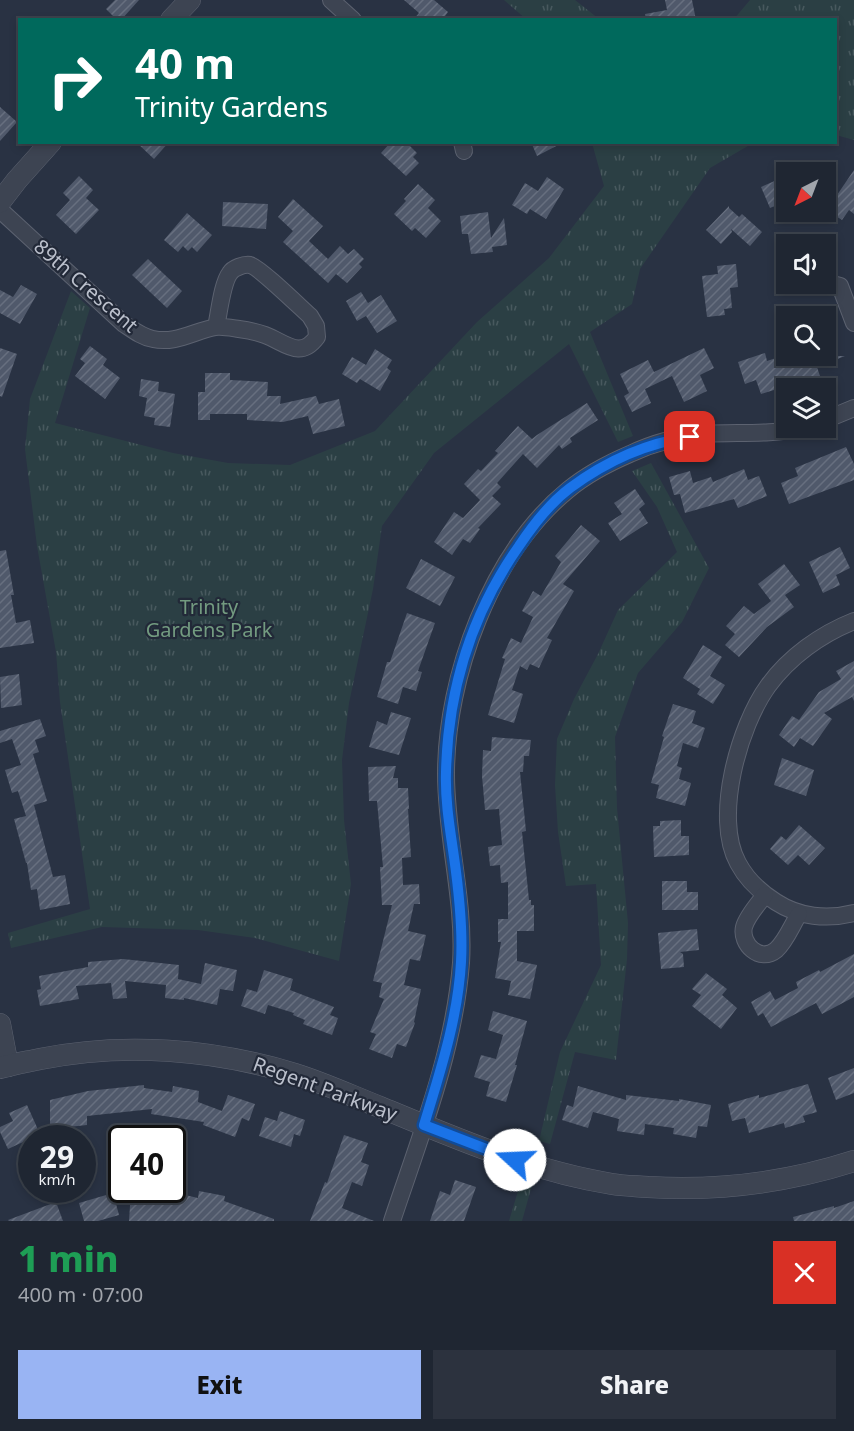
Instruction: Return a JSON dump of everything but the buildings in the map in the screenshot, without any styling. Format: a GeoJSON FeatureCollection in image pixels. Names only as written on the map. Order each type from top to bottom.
{"type":"FeatureCollection","features":[{"type":"Feature","properties":{"kind":"street"},"geometry":{"type":"LineString","coordinates":[[173,18],[190,0]]}},
{"type":"Feature","properties":{"kind":"street"},"geometry":{"type":"LineString","coordinates":[[331,0],[351,18]]}},
{"type":"Feature","properties":{"kind":"street"},"geometry":{"type":"LineString","coordinates":[[0,202],[49,144]]}},
{"type":"Feature","properties":{"kind":"street","name":"89th Crescent"},"geometry":{"type":"LineString","coordinates":[[0,210],[124,324],[152,339],[169,340],[216,327],[265,335],[300,350],[311,346],[317,337],[316,326],[310,316],[251,265],[239,266],[230,272],[225,283],[216,327]]}},
{"type":"Feature","properties":{"kind":"street"},"geometry":{"type":"LineString","coordinates":[[836,285],[840,286],[854,323]]}},
{"type":"Feature","properties":{"kind":"street"},"geometry":{"type":"LineString","coordinates":[[836,415],[854,408]]}},
{"type":"Feature","properties":{"kind":"street"},"geometry":{"type":"LineString","coordinates":[[392,1221],[424,1125],[455,1012],[461,962],[460,910],[448,817],[446,773],[449,730],[456,688],[467,646],[503,567],[527,534],[568,489],[632,453],[657,444],[703,434],[776,433]]}},
{"type":"Feature","properties":{"kind":"street"},"geometry":{"type":"LineString","coordinates":[[854,621],[819,638],[792,660],[768,686],[751,716],[739,749],[729,795],[729,831],[732,849],[737,862],[749,880],[765,895],[799,914],[832,917],[854,913]]}},
{"type":"Feature","properties":{"kind":"street"},"geometry":{"type":"LineString","coordinates":[[765,895],[744,925],[743,937],[748,946],[757,953],[767,954],[776,950],[799,914]]}},
{"type":"Feature","properties":{"kind":"street"},"geometry":{"type":"LineString","coordinates":[[0,1024],[4,1067]]}},
{"type":"Feature","properties":{"kind":"street","name":"Regent Parkway"},"geometry":{"type":"LineString","coordinates":[[4,1067],[61,1055],[120,1049],[214,1055],[254,1062],[297,1075],[534,1166],[614,1185],[664,1188],[729,1186],[784,1178],[854,1161]]}},
{"type":"Feature","properties":{"kind":"green space"},"geometry":{"type":"Polygon","coordinates":[[[504,0],[575,0],[598,18],[525,18],[504,0]]]}},
{"type":"Feature","properties":{"kind":"green space"},"geometry":{"type":"Polygon","coordinates":[[[750,0],[854,0],[854,140],[837,135],[837,18],[735,18],[750,0]]]}},
{"type":"Feature","properties":{"kind":"green space","name":"Trinity Gardens Park"},"geometry":{"type":"Polygon","coordinates":[[[592,144],[751,144],[710,168],[640,269],[632,304],[590,332],[633,436],[618,442],[569,344],[434,453],[382,526],[373,589],[349,703],[342,760],[344,820],[351,884],[339,961],[255,938],[198,930],[102,927],[11,948],[8,933],[90,909],[60,702],[56,652],[37,546],[25,449],[30,399],[71,291],[90,308],[55,423],[173,453],[228,463],[290,465],[375,431],[477,322],[549,258],[604,186],[592,144]]]}},
{"type":"Feature","properties":{"kind":"green space"},"geometry":{"type":"Polygon","coordinates":[[[651,463],[709,568],[682,622],[638,673],[615,737],[617,808],[628,923],[627,959],[616,1060],[575,1052],[550,1144],[539,1141],[560,1052],[601,965],[596,884],[566,886],[558,832],[555,785],[557,739],[618,610],[677,552],[657,507],[632,471],[651,463]]]}},
{"type":"Feature","properties":{"kind":"green space"},"geometry":{"type":"Polygon","coordinates":[[[521,1181],[532,1185],[522,1221],[509,1221],[521,1181]]]}},
{"type":"Feature","properties":{"kind":"route"},"geometry":{"type":"LineString","coordinates":[[515,1160],[424,1125],[455,1012],[461,962],[460,910],[448,817],[446,773],[449,730],[456,688],[467,646],[503,567],[548,509],[568,489],[614,461],[657,444],[690,437]]}}]}
